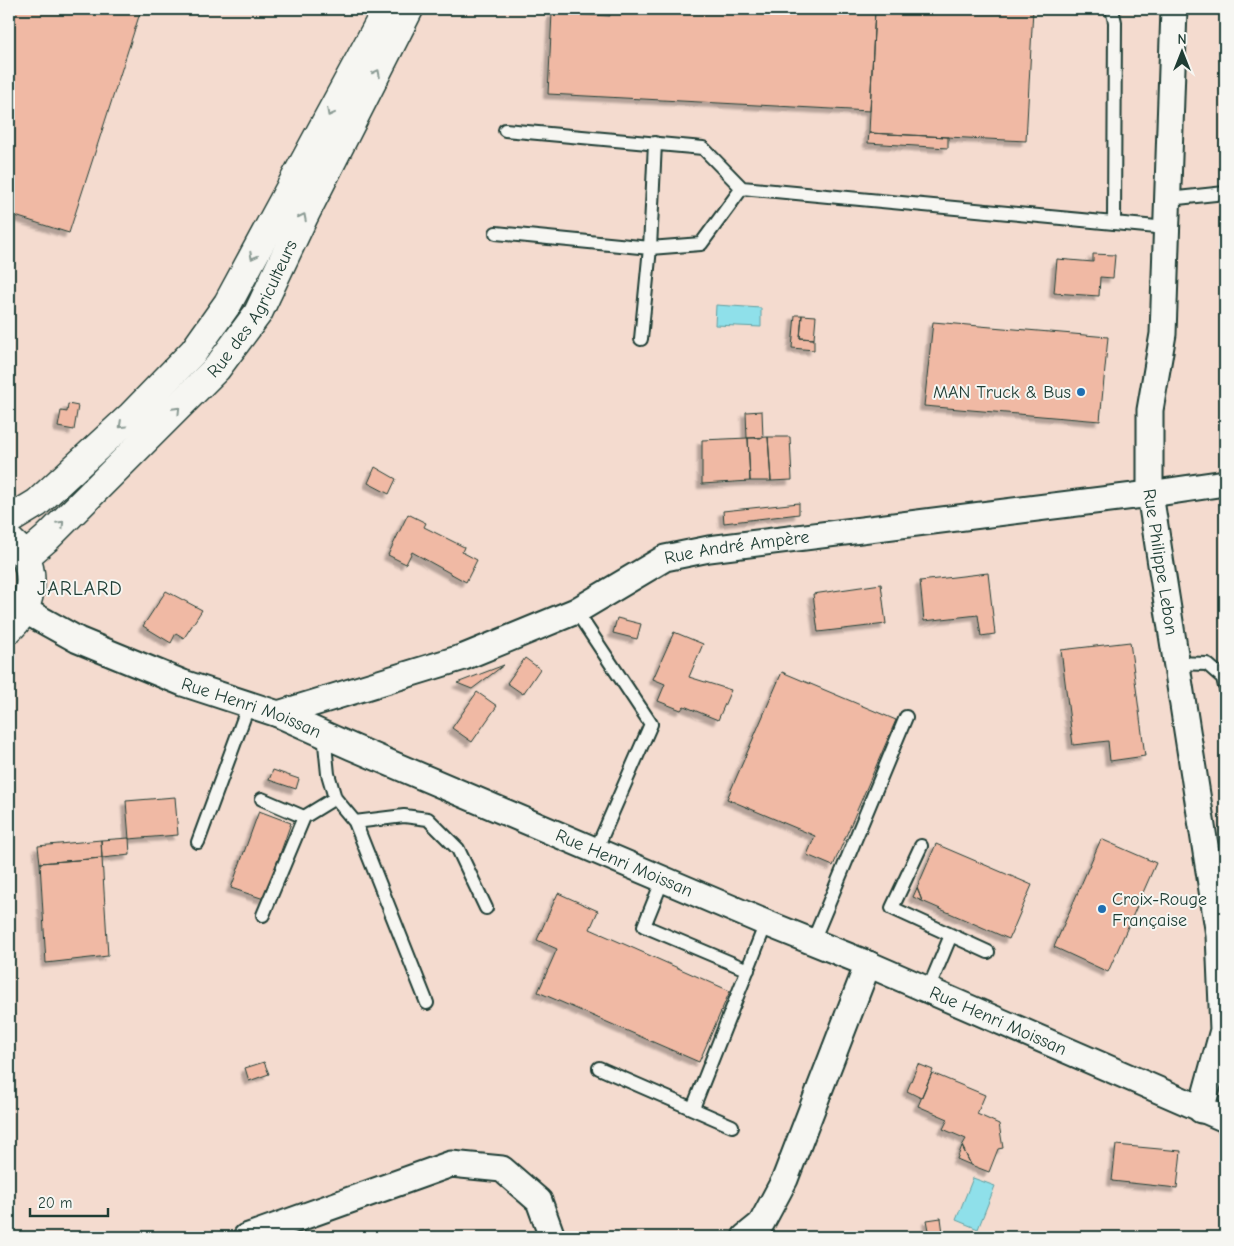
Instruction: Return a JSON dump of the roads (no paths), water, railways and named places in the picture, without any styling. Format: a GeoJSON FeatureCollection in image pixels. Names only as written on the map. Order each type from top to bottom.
{"type":"FeatureCollection","features":[{"type":"Feature","properties":{"kind":"street","name":"Rue Philippe Lebon"},"geometry":{"type":"LineString","coordinates":[[1174,9],[1163,334],[1150,410],[1150,494],[1176,663],[1222,935],[1224,1030],[1201,1110]]}},
{"type":"Feature","properties":{"kind":"street","name":"Rue des Agriculteurs"},"geometry":{"type":"LineString","coordinates":[[9,520],[45,496],[132,415],[194,351],[228,303],[394,11]]}},
{"type":"Feature","properties":{"kind":"street","name":"Rue des Agriculteurs"},"geometry":{"type":"LineString","coordinates":[[16,619],[30,592],[30,574],[17,548],[46,539],[218,368],[258,313],[303,218],[394,11]]}},
{"type":"Feature","properties":{"kind":"street","name":"Rue André Ampère"},"geometry":{"type":"LineString","coordinates":[[278,714],[464,657],[576,611],[664,558],[700,551],[1225,483]]}},
{"type":"Feature","properties":{"kind":"street","name":"Rue Henri Moissan"},"geometry":{"type":"LineString","coordinates":[[16,619],[78,640],[184,683],[278,714],[766,923],[868,964],[1225,1119]]}},
{"type":"Feature","properties":{"kind":"street"},"geometry":{"type":"LineString","coordinates":[[746,1237],[761,1224],[786,1178],[868,964]]}},
{"type":"Feature","properties":{"kind":"street"},"geometry":{"type":"LineString","coordinates":[[246,1237],[451,1164],[502,1170],[539,1201],[552,1237]]}},
{"type":"Feature","properties":{"kind":"lane"},"geometry":{"type":"LineString","coordinates":[[1112,9],[1115,22],[1114,223]]}},
{"type":"Feature","properties":{"kind":"lane"},"geometry":{"type":"LineString","coordinates":[[505,130],[702,148],[742,188],[1167,228]]}},
{"type":"Feature","properties":{"kind":"lane"},"geometry":{"type":"LineString","coordinates":[[641,339],[650,248],[655,143]]}},
{"type":"Feature","properties":{"kind":"lane"},"geometry":{"type":"LineString","coordinates":[[496,233],[650,248],[701,244],[742,188]]}},
{"type":"Feature","properties":{"kind":"lane"},"geometry":{"type":"LineString","coordinates":[[1168,198],[1225,193]]}},
{"type":"Feature","properties":{"kind":"lane"},"geometry":{"type":"LineString","coordinates":[[576,611],[651,724],[596,850]]}},
{"type":"Feature","properties":{"kind":"lane"},"geometry":{"type":"LineString","coordinates":[[1176,663],[1207,664],[1224,678],[1225,687]]}},
{"type":"Feature","properties":{"kind":"lane"},"geometry":{"type":"LineString","coordinates":[[198,842],[249,704]]}},
{"type":"Feature","properties":{"kind":"lane"},"geometry":{"type":"LineString","coordinates":[[813,941],[906,717]]}},
{"type":"Feature","properties":{"kind":"lane"},"geometry":{"type":"LineString","coordinates":[[324,734],[328,774],[335,798],[355,822],[427,1003]]}},
{"type":"Feature","properties":{"kind":"lane"},"geometry":{"type":"LineString","coordinates":[[263,915],[304,817],[335,798]]}},
{"type":"Feature","properties":{"kind":"lane"},"geometry":{"type":"LineString","coordinates":[[262,799],[304,817]]}},
{"type":"Feature","properties":{"kind":"lane"},"geometry":{"type":"LineString","coordinates":[[355,822],[404,816],[428,819],[458,849],[486,908]]}},
{"type":"Feature","properties":{"kind":"lane"},"geometry":{"type":"LineString","coordinates":[[921,846],[892,908],[988,952]]}},
{"type":"Feature","properties":{"kind":"lane"},"geometry":{"type":"LineString","coordinates":[[663,879],[644,926],[748,970]]}},
{"type":"Feature","properties":{"kind":"lane"},"geometry":{"type":"LineString","coordinates":[[693,1108],[766,923]]}},
{"type":"Feature","properties":{"kind":"lane"},"geometry":{"type":"LineString","coordinates":[[928,990],[951,935]]}},
{"type":"Feature","properties":{"kind":"lane"},"geometry":{"type":"LineString","coordinates":[[599,1068],[732,1126]]}},
{"type":"Feature","properties":{"kind":"water"},"geometry":{"type":"Polygon","coordinates":[[[716,305],[761,308],[761,327],[715,325],[716,305]]]}},
{"type":"Feature","properties":{"kind":"water"},"geometry":{"type":"Polygon","coordinates":[[[973,1178],[995,1186],[978,1229],[956,1220],[973,1178]]]}},
{"type":"Feature","properties":{"kind":"place","name":"MAN Truck & Bus"},"geometry":{"type":"Point","coordinates":[1081,392]}},
{"type":"Feature","properties":{"kind":"place","name":"Croix-Rouge Française"},"geometry":{"type":"Point","coordinates":[1102,909]}},
{"type":"Feature","properties":{"kind":"district","name":"JARLARD"},"geometry":{"type":"Point","coordinates":[80,588]}}]}
